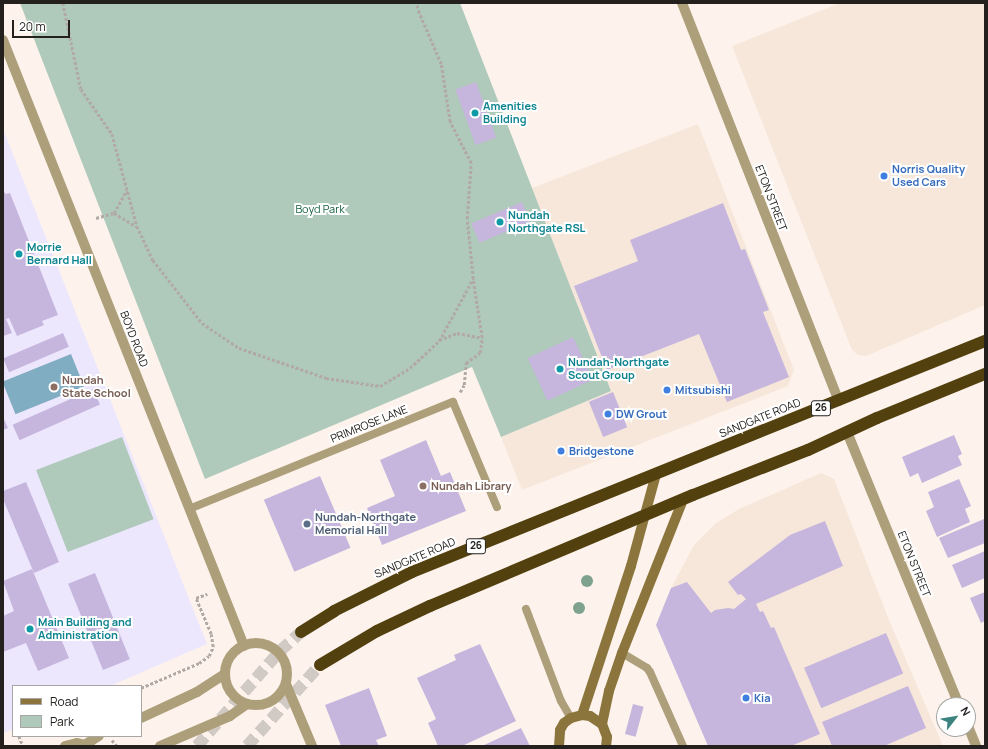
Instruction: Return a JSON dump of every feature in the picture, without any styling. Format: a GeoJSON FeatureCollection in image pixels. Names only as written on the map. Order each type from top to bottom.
{"type":"FeatureCollection","features":[{"type":"Feature","properties":{"kind":"highway","name":"SANDGATE ROAD"},"geometry":{"type":"LineString","coordinates":[[301,632],[334,611],[412,572],[985,341]]}},
{"type":"Feature","properties":{"kind":"highway"},"geometry":{"type":"LineString","coordinates":[[320,665],[377,631],[430,606],[683,500],[808,450],[877,418],[985,374]]}},
{"type":"Feature","properties":{"kind":"street","name":"ETON STREET"},"geometry":{"type":"LineString","coordinates":[[682,3],[839,401]]}},
{"type":"Feature","properties":{"kind":"street","name":"BOYD ROAD"},"geometry":{"type":"LineString","coordinates":[[3,40],[220,589],[244,646]]}},
{"type":"Feature","properties":{"kind":"street","name":"ETON STREET"},"geometry":{"type":"LineString","coordinates":[[847,432],[956,697]]}},
{"type":"Feature","properties":{"kind":"street"},"geometry":{"type":"LineString","coordinates":[[582,715],[632,566],[656,474]]}},
{"type":"Feature","properties":{"kind":"street"},"geometry":{"type":"LineString","coordinates":[[606,746],[607,737],[602,724],[609,691],[622,653],[683,500]]}},
{"type":"Feature","properties":{"kind":"street"},"geometry":{"type":"LineString","coordinates":[[253,643],[264,644],[273,648],[281,655],[286,664],[288,674],[282,693],[266,704],[256,706],[246,704],[231,692],[227,684],[225,674],[230,657],[244,646],[253,643]]}},
{"type":"Feature","properties":{"kind":"street"},"geometry":{"type":"LineString","coordinates":[[142,718],[198,692],[225,674]]}},
{"type":"Feature","properties":{"kind":"street"},"geometry":{"type":"LineString","coordinates":[[286,684],[312,746]]}},
{"type":"Feature","properties":{"kind":"street"},"geometry":{"type":"LineString","coordinates":[[160,746],[230,716],[246,704]]}},
{"type":"Feature","properties":{"kind":"street"},"geometry":{"type":"LineString","coordinates":[[559,746],[560,730],[564,723],[570,718],[582,715],[590,716],[602,724]]}},
{"type":"Feature","properties":{"kind":"street"},"geometry":{"type":"LineString","coordinates":[[65,746],[76,743],[88,745],[98,737]]}},
{"type":"Feature","properties":{"kind":"lane","name":"PRIMROSE LANE"},"geometry":{"type":"LineString","coordinates":[[189,509],[453,402]]}},
{"type":"Feature","properties":{"kind":"lane"},"geometry":{"type":"LineString","coordinates":[[453,402],[497,507]]}},
{"type":"Feature","properties":{"kind":"lane"},"geometry":{"type":"LineString","coordinates":[[526,609],[561,701],[570,718]]}},
{"type":"Feature","properties":{"kind":"lane"},"geometry":{"type":"LineString","coordinates":[[622,653],[647,668],[650,672],[683,746]]}},
{"type":"Feature","properties":{"kind":"path"},"geometry":{"type":"LineString","coordinates":[[63,3],[81,89],[112,134],[137,226],[153,260],[202,324],[239,348],[326,378],[380,386],[410,368],[439,340],[473,279]]}},
{"type":"Feature","properties":{"kind":"path"},"geometry":{"type":"LineString","coordinates":[[416,3],[442,64],[450,122],[471,163],[467,219],[473,279],[482,338],[480,353],[466,363],[464,386],[453,402]]}},
{"type":"Feature","properties":{"kind":"path"},"geometry":{"type":"LineString","coordinates":[[96,218],[114,213],[127,190]]}},
{"type":"Feature","properties":{"kind":"path"},"geometry":{"type":"LineString","coordinates":[[114,213],[127,222],[137,226]]}},
{"type":"Feature","properties":{"kind":"path"},"geometry":{"type":"LineString","coordinates":[[439,340],[457,333],[482,338]]}},
{"type":"Feature","properties":{"kind":"path"},"geometry":{"type":"LineString","coordinates":[[142,688],[199,663],[210,656],[213,647],[211,634],[196,598],[220,589]]}},
{"type":"Feature","properties":{"kind":"shaded area","name":"Norris Quality Used Cars"},"geometry":{"type":"Polygon","coordinates":[[[840,3],[985,3],[985,305],[866,356],[858,355],[852,350],[732,46],[840,3]]]}},
{"type":"Feature","properties":{"kind":"shaded area"},"geometry":{"type":"Polygon","coordinates":[[[698,124],[794,370],[788,386],[522,490],[501,437],[611,391],[532,188],[698,124]]]}},
{"type":"Feature","properties":{"kind":"shaded area","name":"Nundah State School"},"geometry":{"type":"Polygon","coordinates":[[[3,129],[207,644],[112,685],[12,685],[12,729],[3,733],[3,129]]]}},
{"type":"Feature","properties":{"kind":"shaded area"},"geometry":{"type":"Polygon","coordinates":[[[821,473],[834,479],[889,620],[936,730],[936,737],[939,737],[943,746],[708,746],[671,588],[694,545],[716,523],[739,509],[821,473]]]}},
{"type":"Feature","properties":{"kind":"green space","name":"Boyd Park"},"geometry":{"type":"Polygon","coordinates":[[[20,3],[460,3],[611,391],[501,437],[472,367],[205,479],[20,3]]]}},
{"type":"Feature","properties":{"kind":"green space"},"geometry":{"type":"Polygon","coordinates":[[[122,437],[154,519],[68,552],[36,470],[122,437]]]}},
{"type":"Feature","properties":{"kind":"water"},"geometry":{"type":"Polygon","coordinates":[[[71,354],[84,386],[15,414],[3,381],[71,354]]]}},
{"type":"Feature","properties":{"kind":"building","name":"Amenities Building"},"geometry":{"type":"Polygon","coordinates":[[[476,82],[496,137],[476,145],[455,90],[476,82]]]}},
{"type":"Feature","properties":{"kind":"building","name":"Morrie Bernard Hall"},"geometry":{"type":"Polygon","coordinates":[[[3,191],[6,194],[10,193],[58,315],[42,321],[44,325],[17,336],[9,318],[6,319],[12,333],[3,336],[3,191]]]}},
{"type":"Feature","properties":{"kind":"building","name":"Nundah Northgate RSL"},"geometry":{"type":"Polygon","coordinates":[[[522,202],[530,221],[480,243],[471,223],[522,202]]]}},
{"type":"Feature","properties":{"kind":"building"},"geometry":{"type":"Polygon","coordinates":[[[723,203],[741,250],[745,249],[769,310],[763,312],[789,377],[727,402],[699,334],[607,370],[574,286],[638,261],[630,240],[723,203]]]}},
{"type":"Feature","properties":{"kind":"building"},"geometry":{"type":"Polygon","coordinates":[[[63,333],[69,347],[9,372],[3,358],[63,333]]]}},
{"type":"Feature","properties":{"kind":"building","name":"Nundah-Northgate Scout Group"},"geometry":{"type":"Polygon","coordinates":[[[573,337],[593,380],[548,401],[528,358],[573,337]]]}},
{"type":"Feature","properties":{"kind":"building"},"geometry":{"type":"Polygon","coordinates":[[[93,389],[100,405],[20,440],[13,425],[93,389]]]}},
{"type":"Feature","properties":{"kind":"building","name":"DW Grout"},"geometry":{"type":"Polygon","coordinates":[[[613,392],[627,427],[603,437],[589,402],[613,392]]]}},
{"type":"Feature","properties":{"kind":"building"},"geometry":{"type":"Polygon","coordinates":[[[3,417],[8,428],[3,430],[3,417]]]}},
{"type":"Feature","properties":{"kind":"building"},"geometry":{"type":"Polygon","coordinates":[[[954,435],[962,454],[958,456],[962,465],[922,483],[918,473],[910,477],[902,457],[954,435]]]}},
{"type":"Feature","properties":{"kind":"building","name":"Nundah Library"},"geometry":{"type":"Polygon","coordinates":[[[426,440],[441,476],[450,472],[466,511],[382,545],[367,508],[395,496],[380,460],[426,440]]]}},
{"type":"Feature","properties":{"kind":"building","name":"Nundah-Northgate Memorial Hall"},"geometry":{"type":"Polygon","coordinates":[[[320,476],[350,548],[294,572],[264,500],[320,476]]]}},
{"type":"Feature","properties":{"kind":"building"},"geometry":{"type":"Polygon","coordinates":[[[959,479],[971,506],[965,509],[970,522],[937,537],[926,511],[934,507],[928,492],[959,479]]]}},
{"type":"Feature","properties":{"kind":"building"},"geometry":{"type":"Polygon","coordinates":[[[26,482],[59,562],[34,573],[3,499],[3,491],[26,482]]]}},
{"type":"Feature","properties":{"kind":"building"},"geometry":{"type":"Polygon","coordinates":[[[984,519],[985,543],[948,558],[939,538],[984,519]]]}},
{"type":"Feature","properties":{"kind":"building","name":"Kia"},"geometry":{"type":"Polygon","coordinates":[[[825,521],[843,566],[756,604],[760,612],[763,611],[771,628],[774,627],[820,734],[791,746],[708,746],[656,625],[671,588],[687,582],[711,613],[715,610],[728,608],[734,609],[746,599],[741,594],[738,595],[728,582],[790,535],[825,521]]]}},
{"type":"Feature","properties":{"kind":"building"},"geometry":{"type":"Polygon","coordinates":[[[985,551],[985,578],[962,588],[952,565],[985,551]]]}},
{"type":"Feature","properties":{"kind":"building","name":"Main Building and Administration"},"geometry":{"type":"Polygon","coordinates":[[[32,569],[69,658],[38,671],[26,643],[3,652],[3,616],[14,611],[3,581],[32,569]]]}},
{"type":"Feature","properties":{"kind":"building"},"geometry":{"type":"Polygon","coordinates":[[[95,573],[130,659],[103,670],[68,584],[95,573]]]}},
{"type":"Feature","properties":{"kind":"building"},"geometry":{"type":"Polygon","coordinates":[[[985,592],[985,621],[981,623],[970,598],[985,592]]]}},
{"type":"Feature","properties":{"kind":"building"},"geometry":{"type":"Polygon","coordinates":[[[886,633],[903,674],[821,708],[804,668],[886,633]]]}},
{"type":"Feature","properties":{"kind":"building"},"geometry":{"type":"Polygon","coordinates":[[[480,644],[516,721],[462,746],[438,746],[428,723],[436,719],[417,678],[456,660],[454,655],[480,644]]]}},
{"type":"Feature","properties":{"kind":"building"},"geometry":{"type":"Polygon","coordinates":[[[908,686],[926,728],[884,746],[832,746],[822,722],[908,686]]]}},
{"type":"Feature","properties":{"kind":"building"},"geometry":{"type":"Polygon","coordinates":[[[369,688],[387,736],[376,740],[379,746],[341,746],[325,705],[369,688]]]}},
{"type":"Feature","properties":{"kind":"building"},"geometry":{"type":"Polygon","coordinates":[[[633,704],[644,707],[636,737],[625,734],[633,704]]]}},
{"type":"Feature","properties":{"kind":"building"},"geometry":{"type":"Polygon","coordinates":[[[521,728],[530,746],[482,746],[521,728]]]}},
{"type":"Feature","properties":{"kind":"tunnel"},"geometry":{"type":"LineString","coordinates":[[197,746],[280,651],[301,632]]}},
{"type":"Feature","properties":{"kind":"tunnel"},"geometry":{"type":"LineString","coordinates":[[247,746],[320,665]]}},
{"type":"Feature","properties":{"kind":"place","name":"Amenities Building"},"geometry":{"type":"Point","coordinates":[475,113]}},
{"type":"Feature","properties":{"kind":"place","name":"Norris Quality Used Cars"},"geometry":{"type":"Point","coordinates":[884,176]}},
{"type":"Feature","properties":{"kind":"place","name":"Nundah Northgate RSL"},"geometry":{"type":"Point","coordinates":[500,222]}},
{"type":"Feature","properties":{"kind":"place","name":"Morrie Bernard Hall"},"geometry":{"type":"Point","coordinates":[19,254]}},
{"type":"Feature","properties":{"kind":"place","name":"Nundah-Northgate Scout Group"},"geometry":{"type":"Point","coordinates":[560,369]}},
{"type":"Feature","properties":{"kind":"place","name":"Nundah State School"},"geometry":{"type":"Point","coordinates":[54,387]}},
{"type":"Feature","properties":{"kind":"place","name":"Mitsubishi"},"geometry":{"type":"Point","coordinates":[667,390]}},
{"type":"Feature","properties":{"kind":"place","name":"DW Grout"},"geometry":{"type":"Point","coordinates":[608,414]}},
{"type":"Feature","properties":{"kind":"place","name":"Bridgestone"},"geometry":{"type":"Point","coordinates":[561,451]}},
{"type":"Feature","properties":{"kind":"place","name":"Nundah Library"},"geometry":{"type":"Point","coordinates":[423,486]}},
{"type":"Feature","properties":{"kind":"place","name":"Nundah-Northgate Memorial Hall"},"geometry":{"type":"Point","coordinates":[307,524]}},
{"type":"Feature","properties":{"kind":"place","name":"Main Building and Administration"},"geometry":{"type":"Point","coordinates":[30,629]}},
{"type":"Feature","properties":{"kind":"place","name":"Kia"},"geometry":{"type":"Point","coordinates":[746,698]}}]}
